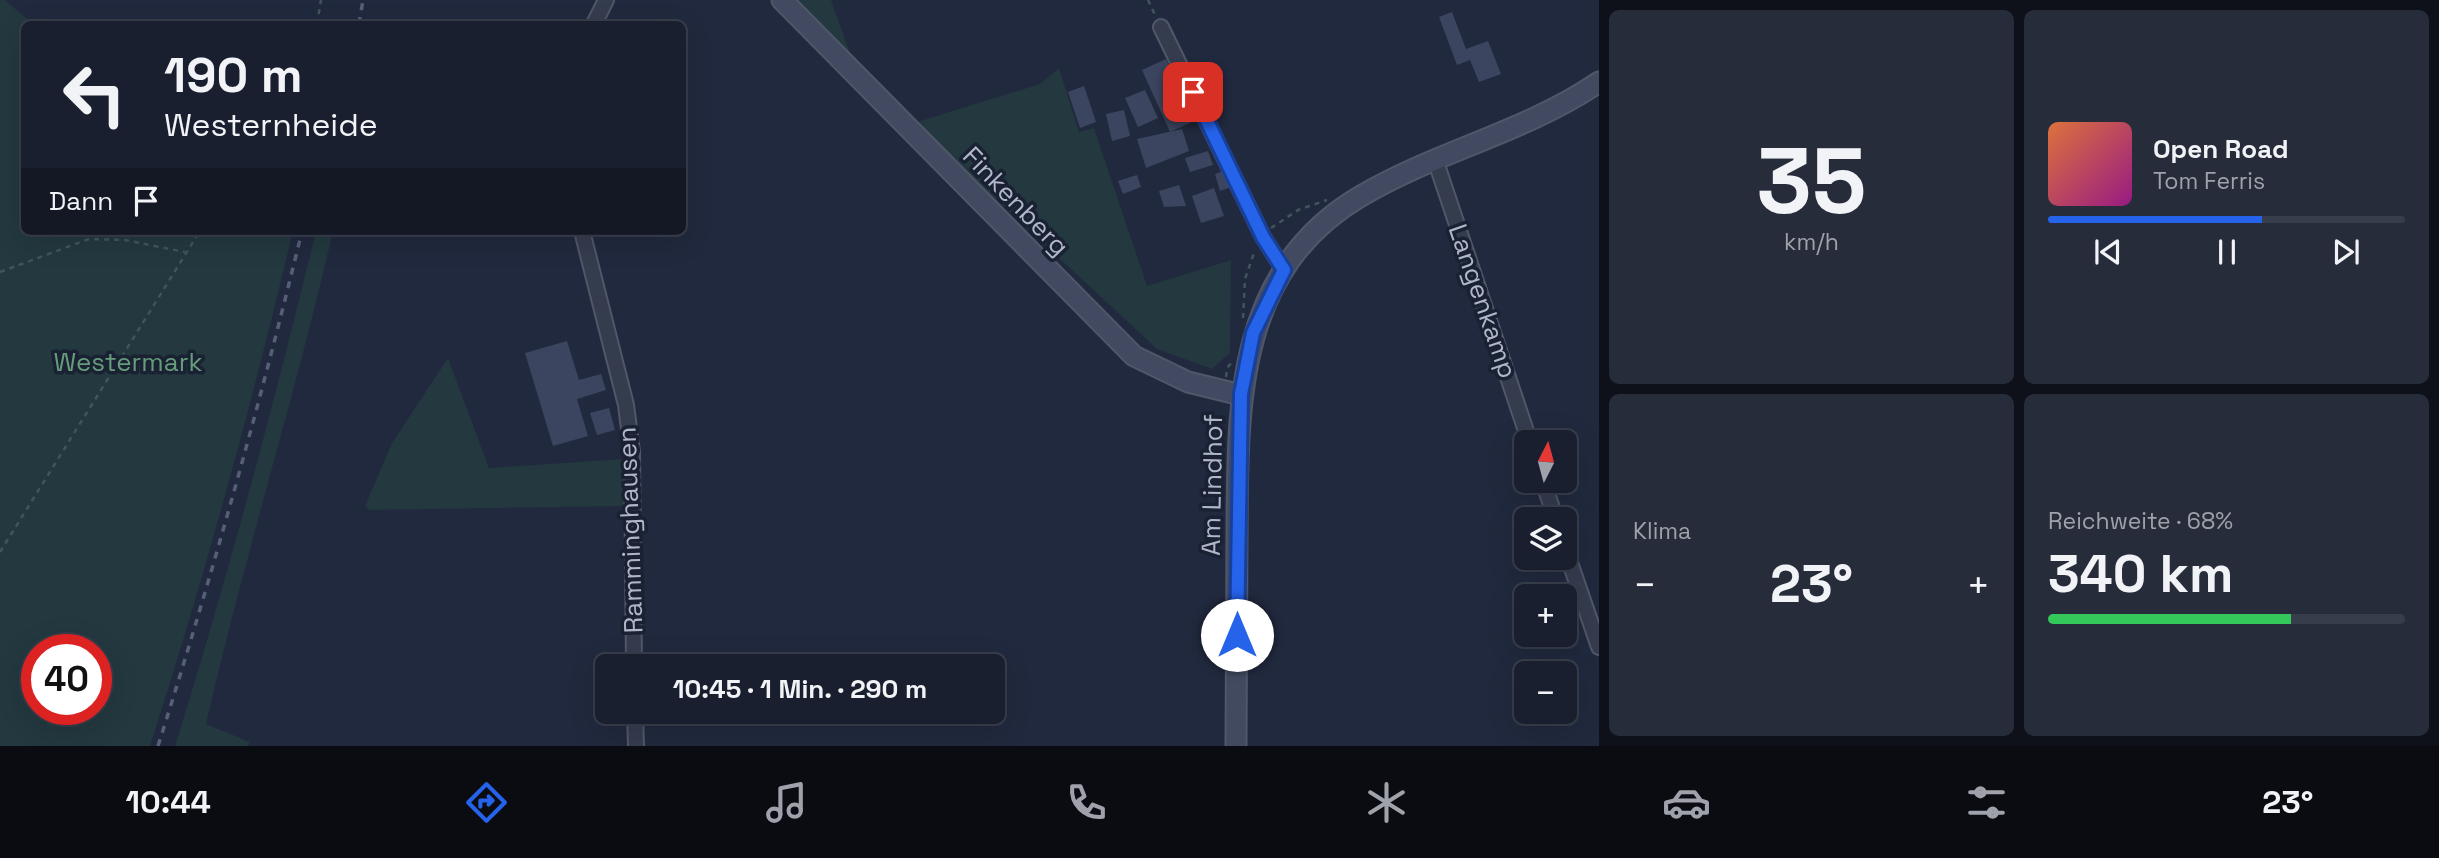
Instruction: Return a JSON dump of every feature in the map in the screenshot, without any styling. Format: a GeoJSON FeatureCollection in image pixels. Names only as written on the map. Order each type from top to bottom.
{"type":"FeatureCollection","features":[{"type":"Feature","properties":{"kind":"street"},"geometry":{"type":"LineString","coordinates":[[596,21],[606,0]]}},
{"type":"Feature","properties":{"kind":"street","name":"Finkenberg"},"geometry":{"type":"LineString","coordinates":[[782,0],[1135,356],[1188,382],[1241,394]]}},
{"type":"Feature","properties":{"kind":"street"},"geometry":{"type":"LineString","coordinates":[[1161,27],[1263,237],[1284,270]]}},
{"type":"Feature","properties":{"kind":"street","name":"Am Lindhof"},"geometry":{"type":"LineString","coordinates":[[1236,746],[1241,394],[1253,333],[1284,270],[1317,230],[1360,196],[1435,159],[1544,115],[1599,82]]}},
{"type":"Feature","properties":{"kind":"street","name":"Langenkamp"},"geometry":{"type":"LineString","coordinates":[[1435,159],[1526,430]]}},
{"type":"Feature","properties":{"kind":"street","name":"Ramminghausen"},"geometry":{"type":"LineString","coordinates":[[583,235],[626,405],[632,452],[634,654]]}},
{"type":"Feature","properties":{"kind":"street"},"geometry":{"type":"LineString","coordinates":[[1573,570],[1599,647]]}},
{"type":"Feature","properties":{"kind":"street"},"geometry":{"type":"LineString","coordinates":[[635,724],[635,746]]}},
{"type":"Feature","properties":{"kind":"path"},"geometry":{"type":"LineString","coordinates":[[318,21],[321,0]]}},
{"type":"Feature","properties":{"kind":"path"},"geometry":{"type":"LineString","coordinates":[[1148,0],[1161,27]]}},
{"type":"Feature","properties":{"kind":"path"},"geometry":{"type":"LineString","coordinates":[[0,552],[197,235]]}},
{"type":"Feature","properties":{"kind":"path"},"geometry":{"type":"LineString","coordinates":[[0,272],[89,239],[125,240],[186,252]]}},
{"type":"Feature","properties":{"kind":"green space","name":"Westermark"},"geometry":{"type":"Polygon","coordinates":[[[0,0],[5,0],[30,21],[21,21],[21,235],[292,235],[227,490],[150,746],[0,746],[0,0]]]}},
{"type":"Feature","properties":{"kind":"green space"},"geometry":{"type":"Polygon","coordinates":[[[797,0],[831,0],[851,56],[797,0]]]}},
{"type":"Feature","properties":{"kind":"green space"},"geometry":{"type":"Polygon","coordinates":[[[1059,68],[1079,132],[1094,128],[1147,286],[1231,260],[1230,353],[1212,369],[1157,349],[914,123],[1040,84],[1059,68]]]}},
{"type":"Feature","properties":{"kind":"green space"},"geometry":{"type":"Polygon","coordinates":[[[315,235],[332,235],[206,724],[250,742],[248,746],[175,746],[250,490],[315,235]]]}},
{"type":"Feature","properties":{"kind":"green space"},"geometry":{"type":"Polygon","coordinates":[[[448,358],[489,468],[624,459],[626,506],[369,510],[365,506],[392,443],[448,358]]]}},
{"type":"Feature","properties":{"kind":"building"},"geometry":{"type":"Polygon","coordinates":[[[1452,12],[1466,49],[1488,41],[1501,74],[1479,82],[1470,60],[1457,65],[1439,17],[1452,12]]]}},
{"type":"Feature","properties":{"kind":"building"},"geometry":{"type":"Polygon","coordinates":[[[1166,59],[1194,121],[1170,132],[1142,70],[1166,59]]]}},
{"type":"Feature","properties":{"kind":"building"},"geometry":{"type":"Polygon","coordinates":[[[1084,86],[1096,122],[1080,128],[1068,92],[1084,86]]]}},
{"type":"Feature","properties":{"kind":"building"},"geometry":{"type":"Polygon","coordinates":[[[1145,90],[1158,118],[1138,127],[1125,98],[1145,90]]]}},
{"type":"Feature","properties":{"kind":"building"},"geometry":{"type":"Polygon","coordinates":[[[1124,110],[1130,136],[1112,141],[1106,114],[1124,110]]]}},
{"type":"Feature","properties":{"kind":"building"},"geometry":{"type":"Polygon","coordinates":[[[1182,129],[1189,151],[1146,168],[1137,139],[1182,129]]]}},
{"type":"Feature","properties":{"kind":"building"},"geometry":{"type":"Polygon","coordinates":[[[1208,151],[1213,165],[1190,172],[1185,158],[1208,151]]]}},
{"type":"Feature","properties":{"kind":"building"},"geometry":{"type":"Polygon","coordinates":[[[1226,170],[1231,187],[1220,191],[1215,174],[1226,170]]]}},
{"type":"Feature","properties":{"kind":"building"},"geometry":{"type":"Polygon","coordinates":[[[1137,175],[1141,187],[1123,194],[1118,181],[1137,175]]]}},
{"type":"Feature","properties":{"kind":"building"},"geometry":{"type":"Polygon","coordinates":[[[1179,185],[1186,206],[1164,207],[1159,191],[1179,185]]]}},
{"type":"Feature","properties":{"kind":"building"},"geometry":{"type":"Polygon","coordinates":[[[1214,188],[1224,216],[1201,223],[1192,196],[1214,188]]]}},
{"type":"Feature","properties":{"kind":"building"},"geometry":{"type":"Polygon","coordinates":[[[567,341],[579,380],[601,374],[606,390],[577,399],[588,436],[553,446],[525,353],[567,341]]]}},
{"type":"Feature","properties":{"kind":"building"},"geometry":{"type":"Polygon","coordinates":[[[609,408],[615,430],[597,435],[590,413],[609,408]]]}},
{"type":"Feature","properties":{"kind":"railway"},"geometry":{"type":"LineString","coordinates":[[360,21],[363,0]]}},
{"type":"Feature","properties":{"kind":"railway"},"geometry":{"type":"LineString","coordinates":[[158,746],[235,490],[301,235]]}},
{"type":"Feature","properties":{"kind":"route"},"geometry":{"type":"LineString","coordinates":[[1193,92],[1263,237],[1284,270],[1265,303],[1253,333],[1241,394],[1237,635]]}}]}
